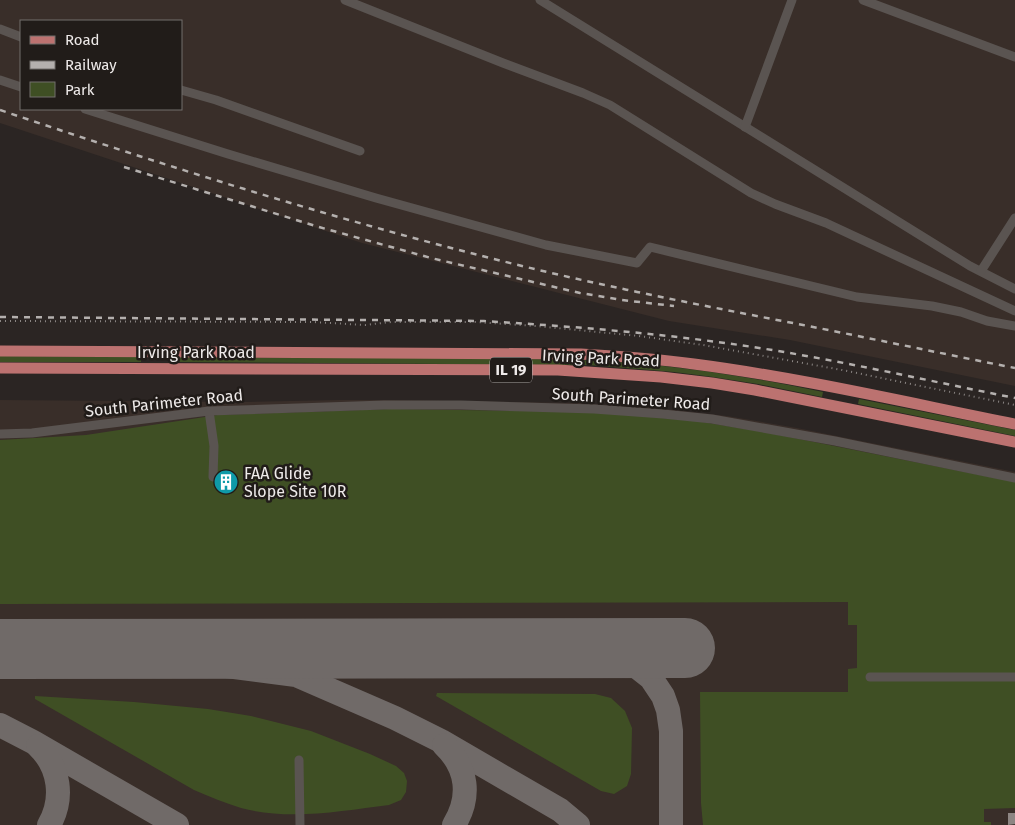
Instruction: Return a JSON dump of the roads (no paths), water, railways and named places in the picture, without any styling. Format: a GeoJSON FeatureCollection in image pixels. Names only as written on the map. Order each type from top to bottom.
{"type":"FeatureCollection","features":[{"type":"Feature","properties":{"kind":"main road","name":"Irving Park Road"},"geometry":{"type":"LineString","coordinates":[[0,351],[581,354],[692,363],[736,370],[1015,424]]}},
{"type":"Feature","properties":{"kind":"main road","name":"Irving Park Road"},"geometry":{"type":"LineString","coordinates":[[0,368],[558,370],[661,377],[712,383],[838,406],[1015,442]]}},
{"type":"Feature","properties":{"kind":"lane"},"geometry":{"type":"LineString","coordinates":[[345,0],[610,105],[751,193],[826,223],[1015,311]]}},
{"type":"Feature","properties":{"kind":"lane"},"geometry":{"type":"LineString","coordinates":[[540,0],[981,272],[1015,289]]}},
{"type":"Feature","properties":{"kind":"lane"},"geometry":{"type":"LineString","coordinates":[[745,127],[792,0]]}},
{"type":"Feature","properties":{"kind":"lane"},"geometry":{"type":"LineString","coordinates":[[863,0],[1015,57]]}},
{"type":"Feature","properties":{"kind":"lane"},"geometry":{"type":"LineString","coordinates":[[0,30],[20,37]]}},
{"type":"Feature","properties":{"kind":"lane"},"geometry":{"type":"LineString","coordinates":[[0,80],[20,87]]}},
{"type":"Feature","properties":{"kind":"lane"},"geometry":{"type":"LineString","coordinates":[[182,90],[216,100],[360,151]]}},
{"type":"Feature","properties":{"kind":"lane"},"geometry":{"type":"LineString","coordinates":[[88,110],[376,198],[546,245],[637,263],[650,247],[857,297],[932,306],[1015,326]]}},
{"type":"Feature","properties":{"kind":"lane"},"geometry":{"type":"LineString","coordinates":[[981,272],[1015,218]]}},
{"type":"Feature","properties":{"kind":"lane"},"geometry":{"type":"LineString","coordinates":[[158,352],[158,368]]}},
{"type":"Feature","properties":{"kind":"lane"},"geometry":{"type":"LineString","coordinates":[[838,406],[842,390]]}},
{"type":"Feature","properties":{"kind":"lane","name":"South Parimeter Road"},"geometry":{"type":"LineString","coordinates":[[0,434],[32,433],[209,411],[413,405],[594,409],[712,419],[1015,478]]}},
{"type":"Feature","properties":{"kind":"lane"},"geometry":{"type":"LineString","coordinates":[[209,411],[214,446],[214,477]]}},
{"type":"Feature","properties":{"kind":"lane"},"geometry":{"type":"LineString","coordinates":[[870,677],[1015,677]]}},
{"type":"Feature","properties":{"kind":"lane"},"geometry":{"type":"LineString","coordinates":[[299,760],[300,825]]}},
{"type":"Feature","properties":{"kind":"railway"},"geometry":{"type":"LineString","coordinates":[[0,110],[122,151],[246,189],[369,226],[494,259],[648,294],[1015,368]]}},
{"type":"Feature","properties":{"kind":"railway"},"geometry":{"type":"LineString","coordinates":[[124,167],[319,227],[431,258],[580,293],[674,306]]}},
{"type":"Feature","properties":{"kind":"railway"},"geometry":{"type":"LineString","coordinates":[[0,317],[484,321],[574,327],[761,348],[1015,398]]}},
{"type":"Feature","properties":{"kind":"place","name":"FAA Glide Slope Site 10R"},"geometry":{"type":"Point","coordinates":[226,482]}}]}
